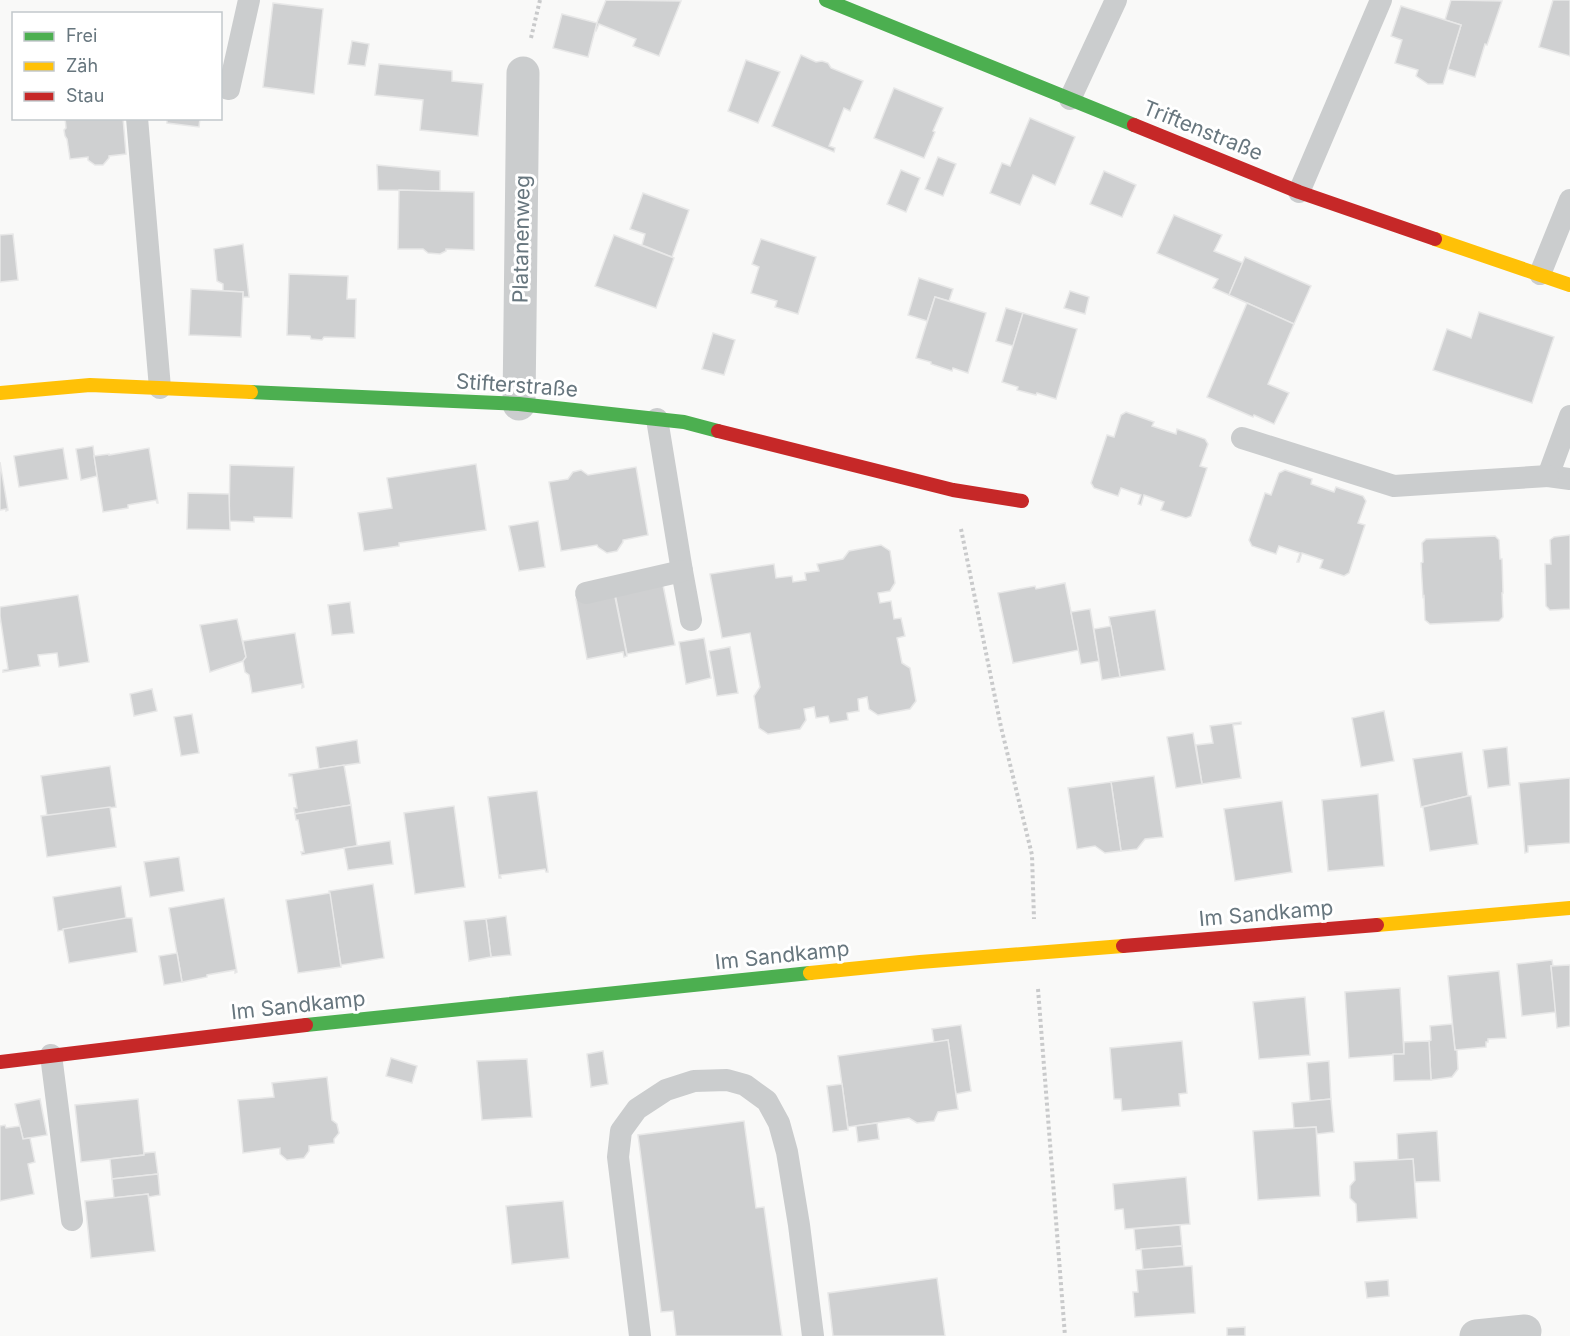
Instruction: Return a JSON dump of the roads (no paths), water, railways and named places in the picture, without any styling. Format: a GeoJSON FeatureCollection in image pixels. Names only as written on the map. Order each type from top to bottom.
{"type":"FeatureCollection","features":[{"type":"Feature","properties":{"kind":"street","name":"Triftenstraße"},"geometry":{"type":"LineString","coordinates":[[826,0],[1299,192],[1570,285]]}},
{"type":"Feature","properties":{"kind":"street","name":"Platanenweg"},"geometry":{"type":"LineString","coordinates":[[519,404],[523,73]]}},
{"type":"Feature","properties":{"kind":"street","name":"Stifterstraße"},"geometry":{"type":"LineString","coordinates":[[0,393],[90,385],[519,404],[684,422],[953,490],[1022,501]]}},
{"type":"Feature","properties":{"kind":"street","name":"Im Sandkamp"},"geometry":{"type":"LineString","coordinates":[[0,1062],[271,1029],[920,962],[1570,908]]}},
{"type":"Feature","properties":{"kind":"street"},"geometry":{"type":"LineString","coordinates":[[1476,1336],[1525,1331]]}},
{"type":"Feature","properties":{"kind":"lane"},"geometry":{"type":"LineString","coordinates":[[229,89],[249,0]]}},
{"type":"Feature","properties":{"kind":"lane"},"geometry":{"type":"LineString","coordinates":[[1070,99],[1116,0]]}},
{"type":"Feature","properties":{"kind":"lane"},"geometry":{"type":"LineString","coordinates":[[1299,192],[1381,0]]}},
{"type":"Feature","properties":{"kind":"lane"},"geometry":{"type":"LineString","coordinates":[[137,120],[160,388]]}},
{"type":"Feature","properties":{"kind":"lane"},"geometry":{"type":"LineString","coordinates":[[1540,274],[1570,200]]}},
{"type":"Feature","properties":{"kind":"lane"},"geometry":{"type":"LineString","coordinates":[[1548,476],[1570,416]]}},
{"type":"Feature","properties":{"kind":"lane"},"geometry":{"type":"LineString","coordinates":[[657,419],[692,620]]}},
{"type":"Feature","properties":{"kind":"lane"},"geometry":{"type":"LineString","coordinates":[[1242,438],[1394,486],[1548,476],[1570,479]]}},
{"type":"Feature","properties":{"kind":"lane"},"geometry":{"type":"LineString","coordinates":[[586,593],[682,571]]}},
{"type":"Feature","properties":{"kind":"lane"},"geometry":{"type":"LineString","coordinates":[[51,1055],[72,1220]]}},
{"type":"Feature","properties":{"kind":"lane"},"geometry":{"type":"LineString","coordinates":[[640,1336],[618,1157],[621,1131],[637,1109],[666,1090],[694,1082],[727,1080],[745,1085],[766,1101],[779,1123],[789,1162],[813,1336]]}}]}
